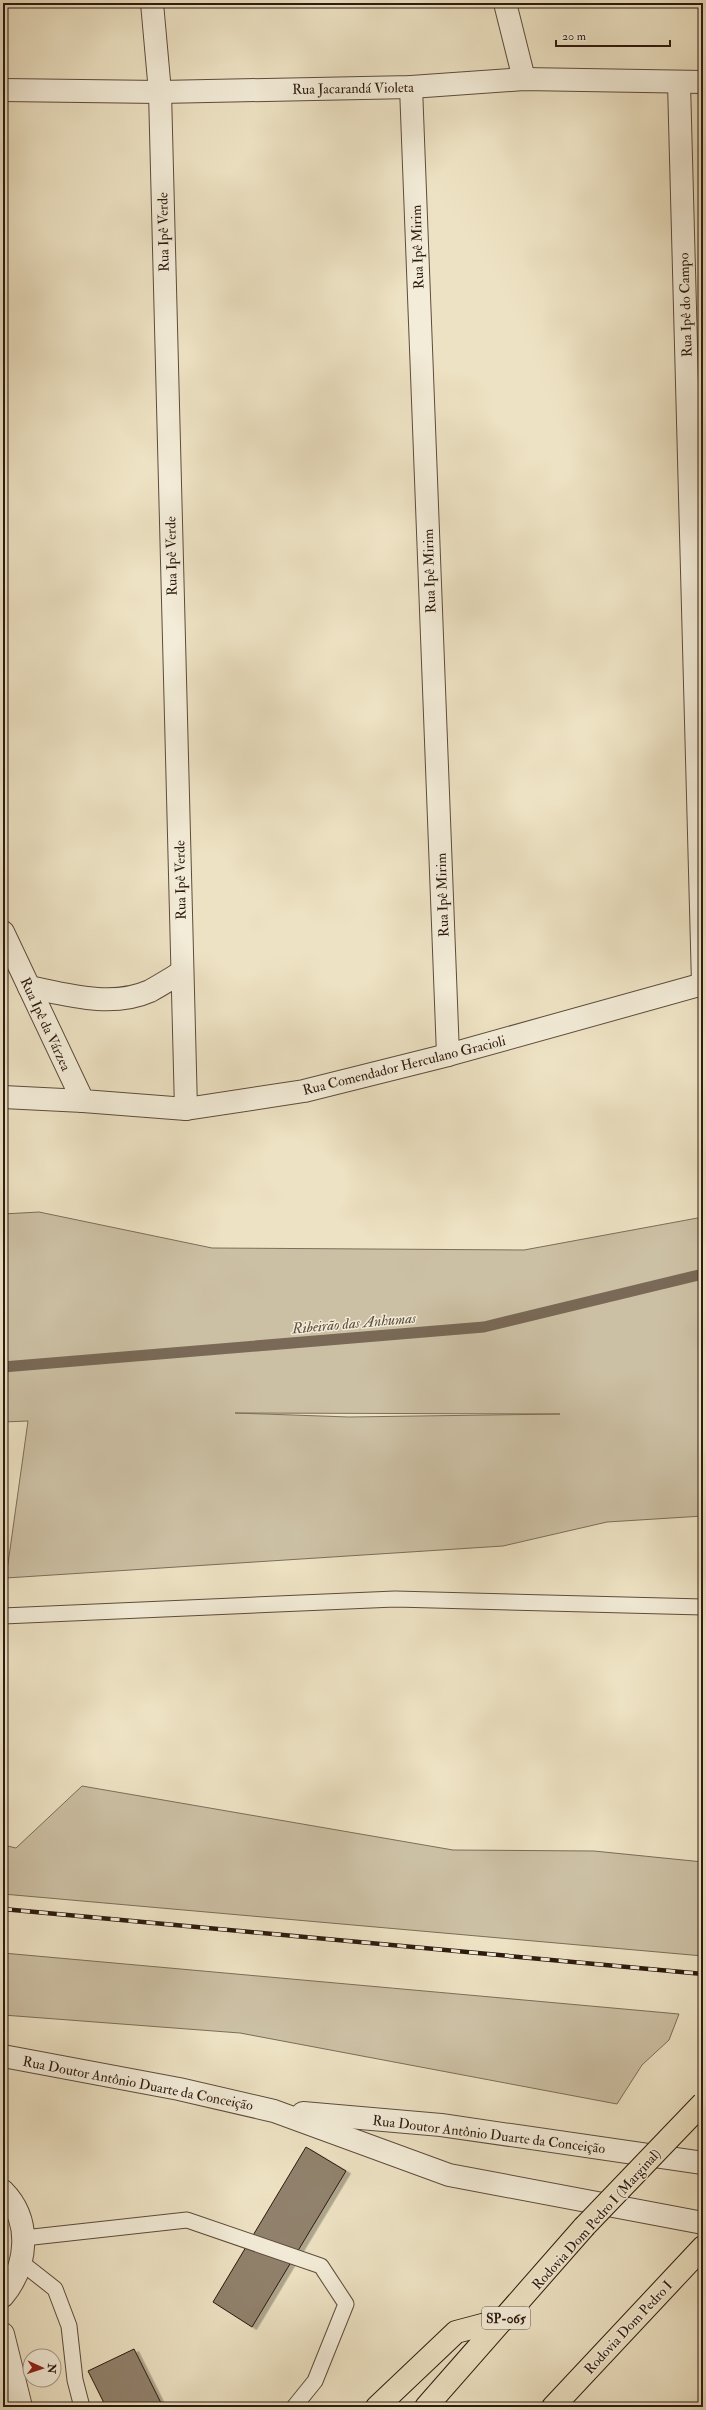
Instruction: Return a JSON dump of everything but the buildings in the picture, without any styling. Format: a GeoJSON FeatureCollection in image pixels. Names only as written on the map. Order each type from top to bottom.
{"type":"FeatureCollection","features":[{"type":"Feature","properties":{"kind":"highway","name":"Rodovia Dom Pedro I (Marginal)"},"geometry":{"type":"LineString","coordinates":[[426,2407],[505,2319],[584,2227],[703,2103]]}},
{"type":"Feature","properties":{"kind":"highway","name":"Rodovia Dom Pedro I"},"geometry":{"type":"LineString","coordinates":[[553,2407],[702,2248]]}},
{"type":"Feature","properties":{"kind":"highway"},"geometry":{"type":"LineString","coordinates":[[377,2407],[456,2332],[505,2319]]}},
{"type":"Feature","properties":{"kind":"street","name":"Rua Ipê Verde"},"geometry":{"type":"LineString","coordinates":[[152,3],[160,92],[186,1109]]}},
{"type":"Feature","properties":{"kind":"street"},"geometry":{"type":"LineString","coordinates":[[504,3],[524,79]]}},
{"type":"Feature","properties":{"kind":"street","name":"Rua Jacarandá Violeta"},"geometry":{"type":"LineString","coordinates":[[3,90],[160,92],[411,87],[524,79],[679,83],[703,82]]}},
{"type":"Feature","properties":{"kind":"street","name":"Rua Ipê do Campo"},"geometry":{"type":"LineString","coordinates":[[679,83],[703,984]]}},
{"type":"Feature","properties":{"kind":"street","name":"Rua Ipê Mirim"},"geometry":{"type":"LineString","coordinates":[[411,87],[448,1055]]}},
{"type":"Feature","properties":{"kind":"street","name":"Rua Ipê da Várzea"},"geometry":{"type":"LineString","coordinates":[[3,932],[29,987],[91,1102]]}},
{"type":"Feature","properties":{"kind":"street"},"geometry":{"type":"LineString","coordinates":[[29,987],[86,998],[118,999],[149,991],[182,972]]}},
{"type":"Feature","properties":{"kind":"street","name":"Rua Comendador Herculano Gracioli"},"geometry":{"type":"LineString","coordinates":[[3,1097],[186,1109],[304,1091],[448,1055],[703,984]]}},
{"type":"Feature","properties":{"kind":"street","name":"Rua Doutor Antônio Duarte da Conceição"},"geometry":{"type":"LineString","coordinates":[[3,2056],[179,2089],[274,2111],[449,2175],[703,2224]]}},
{"type":"Feature","properties":{"kind":"street","name":"Rua Doutor Antônio Duarte da Conceição"},"geometry":{"type":"LineString","coordinates":[[274,2111],[441,2125],[703,2163]]}},
{"type":"Feature","properties":{"kind":"street"},"geometry":{"type":"LineString","coordinates":[[3,2191],[18,2213],[24,2238],[22,2263],[6,2294]]}},
{"type":"Feature","properties":{"kind":"street"},"geometry":{"type":"LineString","coordinates":[[3,2334],[21,2407]]}},
{"type":"Feature","properties":{"kind":"street"},"geometry":{"type":"LineString","coordinates":[[3,2383],[21,2407]]}},
{"type":"Feature","properties":{"kind":"lane"},"geometry":{"type":"LineString","coordinates":[[3,1616],[396,1599],[703,1607]]}},
{"type":"Feature","properties":{"kind":"lane"},"geometry":{"type":"LineString","coordinates":[[24,2238],[188,2220],[321,2266],[346,2304],[315,2381],[294,2407]]}},
{"type":"Feature","properties":{"kind":"lane"},"geometry":{"type":"LineString","coordinates":[[22,2263],[55,2289],[69,2326],[75,2380],[82,2407]]}},
{"type":"Feature","properties":{"kind":"shaded area"},"geometry":{"type":"Polygon","coordinates":[[[39,1212],[212,1248],[524,1250],[703,1217],[703,1516],[607,1522],[503,1546],[6,1578],[28,1421],[3,1422],[3,1214],[39,1212]],[[235,1413],[349,1417],[560,1414],[235,1413]]]}},
{"type":"Feature","properties":{"kind":"shaded area"},"geometry":{"type":"Polygon","coordinates":[[[82,1786],[453,1850],[594,1851],[703,1862],[703,1956],[3,1894],[3,1845],[16,1848],[82,1786]]]}},
{"type":"Feature","properties":{"kind":"shaded area"},"geometry":{"type":"Polygon","coordinates":[[[3,1953],[679,2014],[669,2040],[642,2065],[617,2104],[240,2033],[3,2015],[3,1953]]]}},
{"type":"Feature","properties":{"kind":"waterway","name":"Ribeirão das Anhumas"},"geometry":{"type":"LineString","coordinates":[[3,1367],[484,1327],[703,1274]]}},
{"type":"Feature","properties":{"kind":"railway"},"geometry":{"type":"LineString","coordinates":[[3,1909],[703,1974]]}}]}
